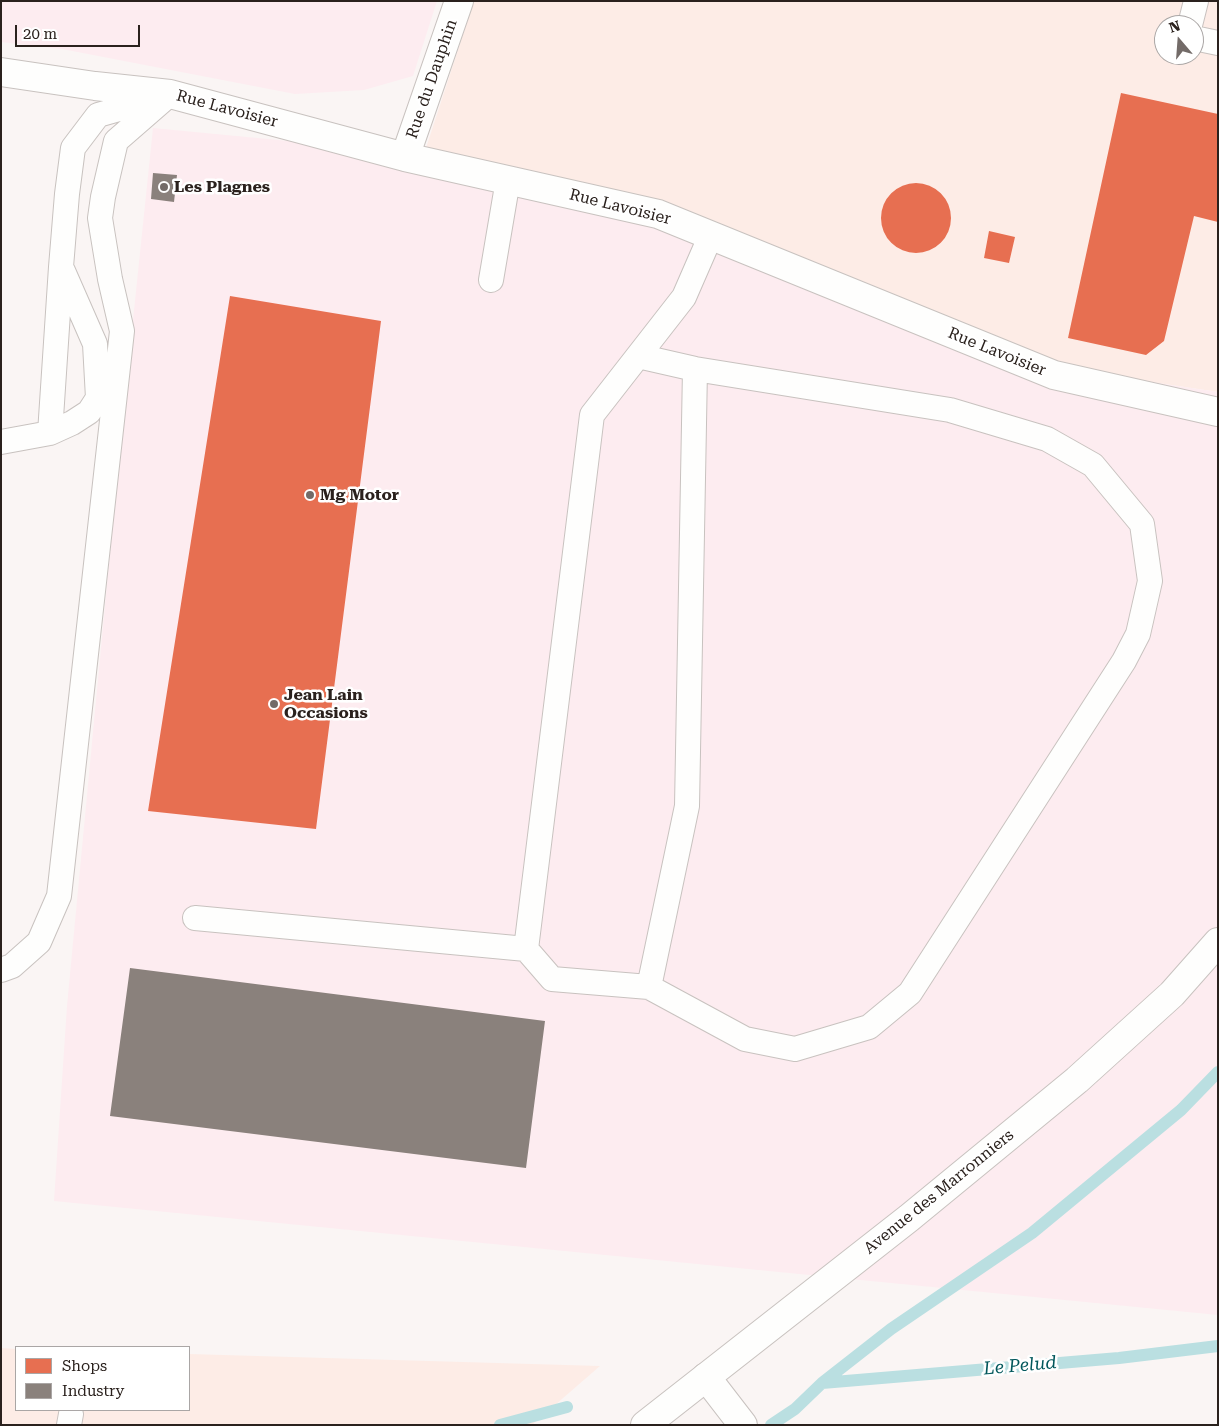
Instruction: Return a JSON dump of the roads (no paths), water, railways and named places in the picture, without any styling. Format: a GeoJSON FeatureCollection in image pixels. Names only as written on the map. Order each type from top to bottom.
{"type":"FeatureCollection","features":[{"type":"Feature","properties":{"kind":"street","name":"Rue du Dauphin"},"geometry":{"type":"LineString","coordinates":[[405,157],[459,1]]}},
{"type":"Feature","properties":{"kind":"street","name":"Rue Lavoisier"},"geometry":{"type":"LineString","coordinates":[[1,72],[95,86],[170,94],[405,157],[658,214],[1054,374],[1218,412]]}},
{"type":"Feature","properties":{"kind":"street","name":"Avenue des Marronniers"},"geometry":{"type":"LineString","coordinates":[[645,1425],[909,1218],[1077,1080],[1172,994],[1218,942]]}},
{"type":"Feature","properties":{"kind":"street"},"geometry":{"type":"LineString","coordinates":[[706,1377],[743,1425]]}},
{"type":"Feature","properties":{"kind":"lane"},"geometry":{"type":"LineString","coordinates":[[1192,15],[1196,1]]}},
{"type":"Feature","properties":{"kind":"lane"},"geometry":{"type":"LineString","coordinates":[[1204,40],[1218,43]]}},
{"type":"Feature","properties":{"kind":"lane"},"geometry":{"type":"LineString","coordinates":[[50,433],[61,267],[73,148],[98,115],[170,94]]}},
{"type":"Feature","properties":{"kind":"lane"},"geometry":{"type":"LineString","coordinates":[[1,970],[12,966],[39,942],[59,896],[122,331],[110,279],[100,218],[103,197],[116,141],[170,94]]}},
{"type":"Feature","properties":{"kind":"lane"},"geometry":{"type":"LineString","coordinates":[[491,280],[508,180]]}},
{"type":"Feature","properties":{"kind":"lane"},"geometry":{"type":"LineString","coordinates":[[526,949],[592,415],[684,298],[711,235]]}},
{"type":"Feature","properties":{"kind":"lane"},"geometry":{"type":"LineString","coordinates":[[1,442],[50,433],[72,423],[88,412],[98,398],[95,344],[61,267]]}},
{"type":"Feature","properties":{"kind":"lane"},"geometry":{"type":"LineString","coordinates":[[195,918],[526,949],[552,979],[649,987],[744,1039],[795,1050],[869,1027],[910,993],[1124,661],[1138,634],[1150,580],[1142,524],[1094,465],[1047,439],[950,410],[695,369],[638,356]]}},
{"type":"Feature","properties":{"kind":"lane"},"geometry":{"type":"LineString","coordinates":[[649,987],[687,806],[695,369]]}},
{"type":"Feature","properties":{"kind":"waterway"},"geometry":{"type":"LineString","coordinates":[[771,1425],[795,1409],[822,1383],[891,1329],[1032,1233],[1181,1110],[1218,1072]]}},
{"type":"Feature","properties":{"kind":"waterway","name":"Le Pelud"},"geometry":{"type":"LineString","coordinates":[[822,1383],[1119,1358],[1218,1346]]}},
{"type":"Feature","properties":{"kind":"waterway","name":"Le Pelud"},"geometry":{"type":"LineString","coordinates":[[500,1425],[567,1407]]}},
{"type":"Feature","properties":{"kind":"place","name":"Les Plagnes"},"geometry":{"type":"Point","coordinates":[164,187]}},
{"type":"Feature","properties":{"kind":"place","name":"Mg Motor"},"geometry":{"type":"Point","coordinates":[310,495]}},
{"type":"Feature","properties":{"kind":"place","name":"Jean Lain Occasions"},"geometry":{"type":"Point","coordinates":[274,704]}}]}
